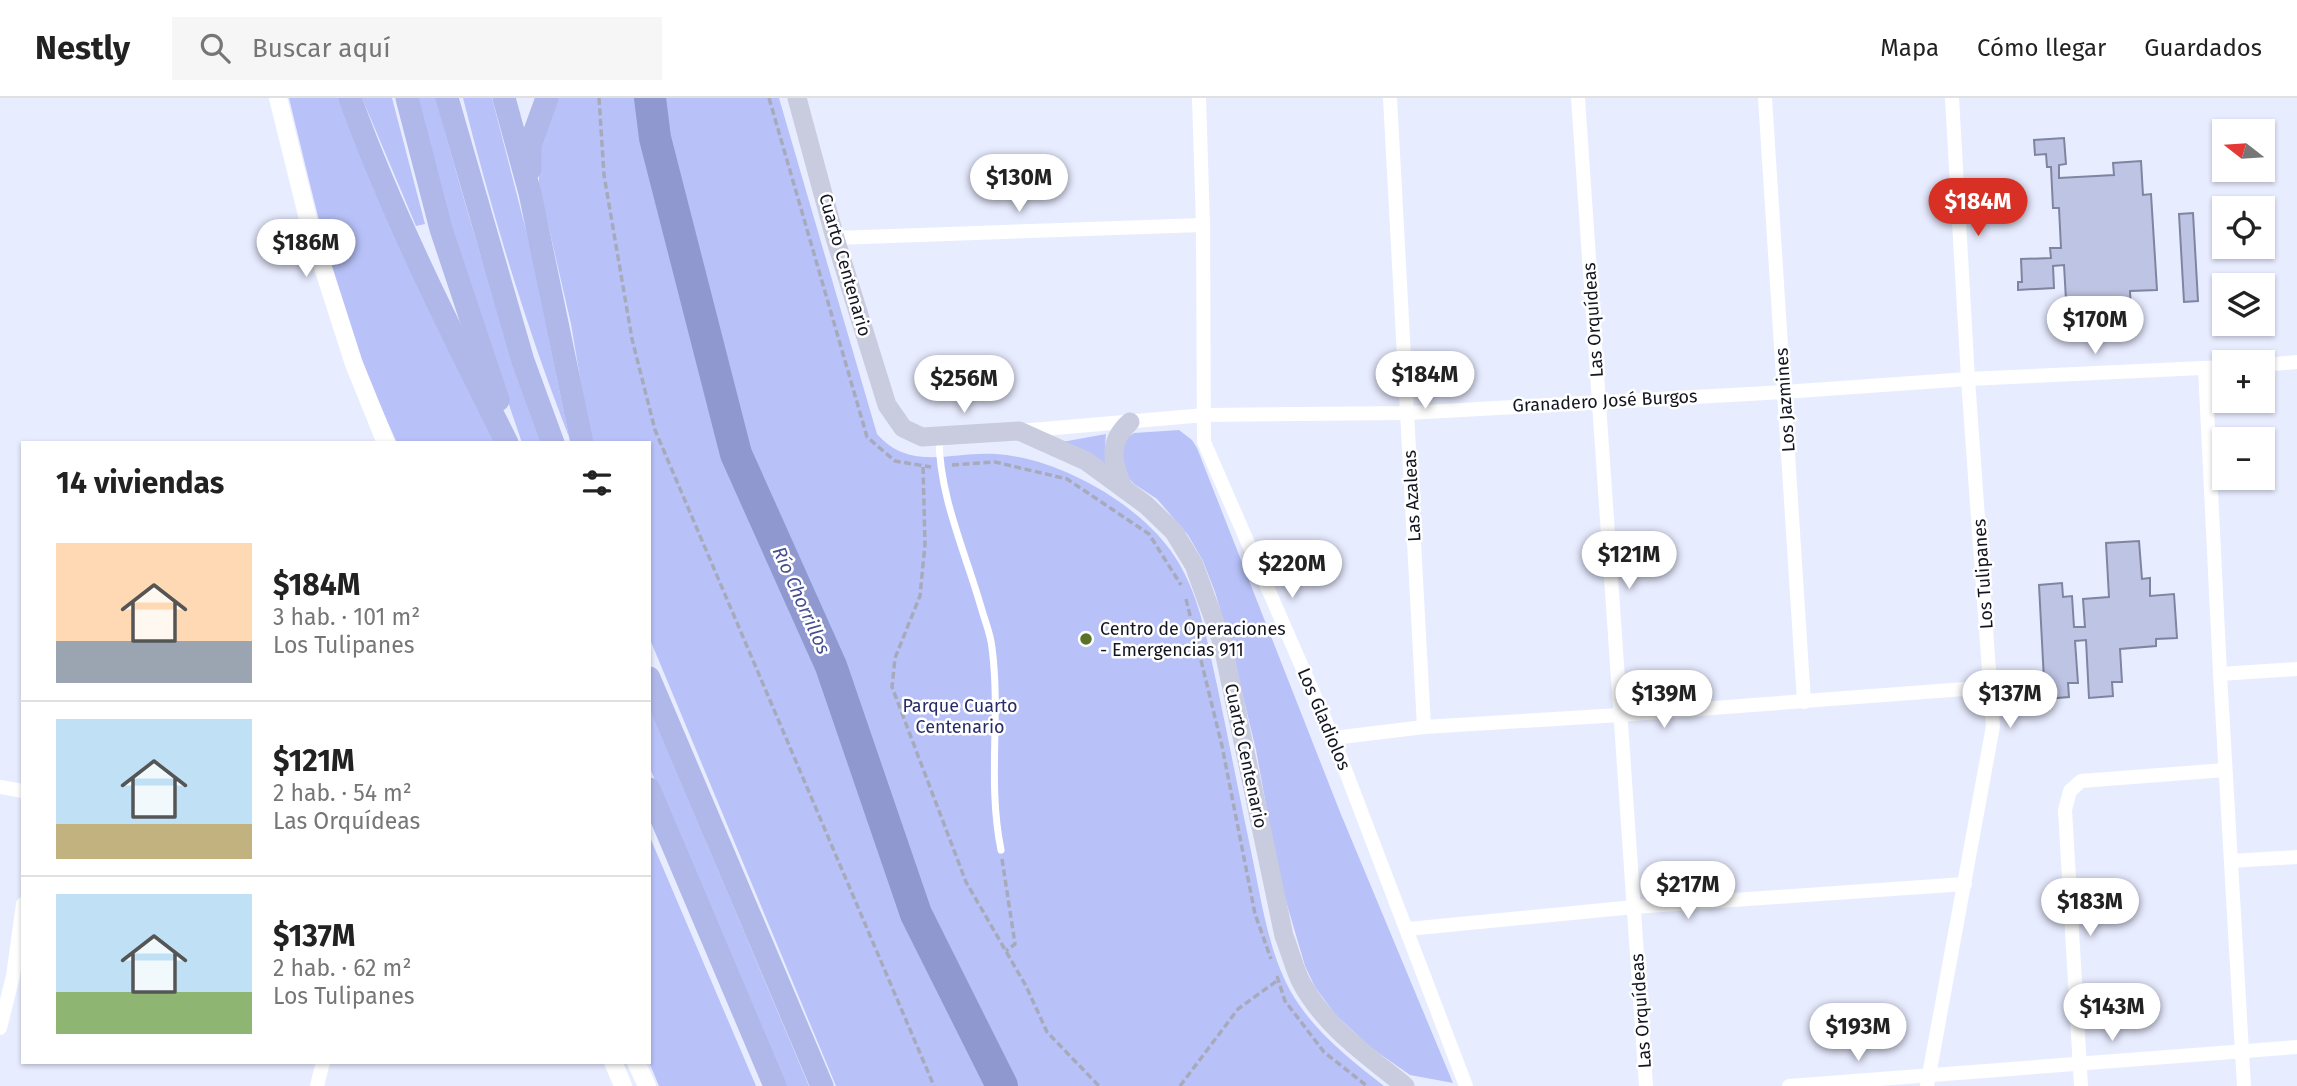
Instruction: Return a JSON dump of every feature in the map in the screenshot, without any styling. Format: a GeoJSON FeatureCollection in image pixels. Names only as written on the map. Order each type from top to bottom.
{"type":"FeatureCollection","features":[{"type":"Feature","properties":{"kind":"highway"},"geometry":{"type":"LineString","coordinates":[[350,98],[375,167],[407,240],[508,441]]}},
{"type":"Feature","properties":{"kind":"highway"},"geometry":{"type":"LineString","coordinates":[[407,98],[442,229],[508,441]]}},
{"type":"Feature","properties":{"kind":"highway"},"geometry":{"type":"LineString","coordinates":[[447,98],[523,361],[552,441]]}},
{"type":"Feature","properties":{"kind":"highway"},"geometry":{"type":"LineString","coordinates":[[505,98],[530,194],[582,441]]}},
{"type":"Feature","properties":{"kind":"highway"},"geometry":{"type":"LineString","coordinates":[[530,194],[530,145],[547,98]]}},
{"type":"Feature","properties":{"kind":"highway"},"geometry":{"type":"LineString","coordinates":[[651,683],[822,1086]]}},
{"type":"Feature","properties":{"kind":"highway"},"geometry":{"type":"LineString","coordinates":[[651,794],[775,1086]]}},
{"type":"Feature","properties":{"kind":"main road","name":"Cuarto Centenario"},"geometry":{"type":"LineString","coordinates":[[797,98],[835,238],[887,405],[903,428]]}},
{"type":"Feature","properties":{"kind":"main road"},"geometry":{"type":"LineString","coordinates":[[1125,490],[1114,464],[1113,450],[1116,437],[1130,422]]}},
{"type":"Feature","properties":{"kind":"main road","name":"Granadero José Burgos"},"geometry":{"type":"LineString","coordinates":[[903,428],[922,437],[1019,431]]}},
{"type":"Feature","properties":{"kind":"main road","name":"Cuarto Centenario"},"geometry":{"type":"LineString","coordinates":[[1019,431],[1086,461],[1146,505],[1174,532],[1194,565],[1222,642],[1284,936],[1300,980],[1318,1010],[1348,1040],[1405,1086]]}},
{"type":"Feature","properties":{"kind":"street"},"geometry":{"type":"LineString","coordinates":[[278,98],[310,227],[354,364],[385,441]]}},
{"type":"Feature","properties":{"kind":"street","name":"Los Gladiolos"},"geometry":{"type":"LineString","coordinates":[[1199,98],[1203,226],[1204,442],[1333,738],[1466,1086]]}},
{"type":"Feature","properties":{"kind":"street","name":"Las Azaleas"},"geometry":{"type":"LineString","coordinates":[[1390,98],[1424,727]]}},
{"type":"Feature","properties":{"kind":"street","name":"Las Orquídeas"},"geometry":{"type":"LineString","coordinates":[[1578,98],[1646,1086]]}},
{"type":"Feature","properties":{"kind":"street","name":"Los Jazmines"},"geometry":{"type":"LineString","coordinates":[[1765,98],[1804,702]]}},
{"type":"Feature","properties":{"kind":"street","name":"Los Tulipanes"},"geometry":{"type":"LineString","coordinates":[[1928,1081],[1993,726],[1968,379],[1952,98]]}},
{"type":"Feature","properties":{"kind":"street"},"geometry":{"type":"LineString","coordinates":[[835,238],[1203,226]]}},
{"type":"Feature","properties":{"kind":"street"},"geometry":{"type":"LineString","coordinates":[[2275,364],[2297,362]]}},
{"type":"Feature","properties":{"kind":"street"},"geometry":{"type":"LineString","coordinates":[[2205,368],[2244,1086]]}},
{"type":"Feature","properties":{"kind":"street","name":"Granadero José Burgos"},"geometry":{"type":"LineString","coordinates":[[1019,431],[1205,415],[1407,412],[2212,368]]}},
{"type":"Feature","properties":{"kind":"street"},"geometry":{"type":"LineString","coordinates":[[2220,674],[2297,669]]}},
{"type":"Feature","properties":{"kind":"street"},"geometry":{"type":"LineString","coordinates":[[1333,738],[1424,727],[1991,687]]}},
{"type":"Feature","properties":{"kind":"street"},"geometry":{"type":"LineString","coordinates":[[2081,1086],[2065,810],[2070,791],[2081,781],[2225,770]]}},
{"type":"Feature","properties":{"kind":"street"},"geometry":{"type":"LineString","coordinates":[[0,787],[21,790]]}},
{"type":"Feature","properties":{"kind":"street"},"geometry":{"type":"LineString","coordinates":[[2231,861],[2297,857]]}},
{"type":"Feature","properties":{"kind":"street"},"geometry":{"type":"LineString","coordinates":[[1408,929],[1634,907],[1965,884]]}},
{"type":"Feature","properties":{"kind":"street"},"geometry":{"type":"LineString","coordinates":[[0,1028],[18,976],[21,933]]}},
{"type":"Feature","properties":{"kind":"street"},"geometry":{"type":"LineString","coordinates":[[1789,1086],[1928,1081],[2080,1063],[2297,1048]]}},
{"type":"Feature","properties":{"kind":"street"},"geometry":{"type":"LineString","coordinates":[[317,1086],[322,1064]]}},
{"type":"Feature","properties":{"kind":"street"},"geometry":{"type":"LineString","coordinates":[[614,1064],[623,1086]]}},
{"type":"Feature","properties":{"kind":"street"},"geometry":{"type":"LineString","coordinates":[[637,1064],[646,1086]]}},
{"type":"Feature","properties":{"kind":"lane"},"geometry":{"type":"LineString","coordinates":[[939,437],[939,466],[992,646],[996,693],[993,746],[995,818],[1001,850]]}},
{"type":"Feature","properties":{"kind":"path"},"geometry":{"type":"LineString","coordinates":[[599,98],[604,175],[632,339],[655,430],[934,1086]]}},
{"type":"Feature","properties":{"kind":"path"},"geometry":{"type":"LineString","coordinates":[[769,98],[867,437],[895,461],[923,467],[995,462],[1067,479],[1149,534],[1183,589],[1222,746],[1255,914],[1285,1000],[1324,1052],[1367,1086]]}},
{"type":"Feature","properties":{"kind":"path"},"geometry":{"type":"LineString","coordinates":[[923,467],[925,544],[920,596],[895,658],[892,687],[966,882],[1006,951],[1047,1032],[1100,1086]]}},
{"type":"Feature","properties":{"kind":"path"},"geometry":{"type":"LineString","coordinates":[[1001,850],[1015,944],[1006,951]]}},
{"type":"Feature","properties":{"kind":"path"},"geometry":{"type":"LineString","coordinates":[[1180,1086],[1238,1009],[1278,980]]}},
{"type":"Feature","properties":{"kind":"green space"},"geometry":{"type":"Polygon","coordinates":[[[289,98],[339,98],[374,190],[494,441],[396,441],[348,322],[289,98]]]}},
{"type":"Feature","properties":{"kind":"green space"},"geometry":{"type":"Polygon","coordinates":[[[362,98],[392,98],[425,224],[416,226],[362,98]]]}},
{"type":"Feature","properties":{"kind":"green space"},"geometry":{"type":"Polygon","coordinates":[[[415,98],[436,98],[486,272],[542,441],[521,441],[470,290],[415,98]]]}},
{"type":"Feature","properties":{"kind":"green space"},"geometry":{"type":"Polygon","coordinates":[[[463,98],[492,98],[529,242],[569,437],[538,354],[511,269],[463,98]]]}},
{"type":"Feature","properties":{"kind":"green space","name":"Parque Cuarto Centenario"},"geometry":{"type":"Polygon","coordinates":[[[557,98],[779,98],[877,434],[903,453],[932,457],[996,454],[1020,457],[1069,473],[1116,499],[1137,515],[1156,533],[1181,566],[1201,616],[1210,651],[1263,910],[1278,964],[1294,997],[1313,1023],[1347,1056],[1384,1086],[836,1086],[651,642],[651,441],[591,441],[571,324],[539,185],[539,153],[557,98]]]}},
{"type":"Feature","properties":{"kind":"green space"},"geometry":{"type":"Polygon","coordinates":[[[1179,430],[1192,440],[1197,448],[1340,812],[1453,1083],[1410,1075],[1370,1047],[1335,1014],[1315,987],[1305,966],[1279,877],[1256,750],[1215,592],[1203,561],[1188,535],[1157,499],[1134,484],[1124,473],[1122,441],[1134,433],[1179,430]]]}},
{"type":"Feature","properties":{"kind":"green space"},"geometry":{"type":"Polygon","coordinates":[[[1106,434],[1109,468],[1062,442],[1106,434]]]}},
{"type":"Feature","properties":{"kind":"green space"},"geometry":{"type":"Polygon","coordinates":[[[651,711],[809,1086],[785,1086],[651,771],[651,711]]]}},
{"type":"Feature","properties":{"kind":"green space"},"geometry":{"type":"Polygon","coordinates":[[[651,840],[756,1086],[659,1086],[650,1064],[651,840]]]}},
{"type":"Feature","properties":{"kind":"building"},"geometry":{"type":"Polygon","coordinates":[[[2064,138],[2066,164],[2059,165],[2059,178],[2114,175],[2113,163],[2141,161],[2143,195],[2151,194],[2157,290],[2130,291],[2131,312],[2079,315],[2078,300],[2066,300],[2064,265],[2053,266],[2054,288],[2018,290],[2018,282],[2022,282],[2021,259],[2051,258],[2050,248],[2061,248],[2059,208],[2053,208],[2051,167],[2047,167],[2046,154],[2035,155],[2034,140],[2064,138]]]}},
{"type":"Feature","properties":{"kind":"building"},"geometry":{"type":"Polygon","coordinates":[[[2193,213],[2198,301],[2184,302],[2179,214],[2193,213]]]}},
{"type":"Feature","properties":{"kind":"building"},"geometry":{"type":"Polygon","coordinates":[[[2139,541],[2142,579],[2150,578],[2150,596],[2174,594],[2177,638],[2156,639],[2156,646],[2120,649],[2122,682],[2112,682],[2113,696],[2089,698],[2086,640],[2075,641],[2078,683],[2068,683],[2069,697],[2045,699],[2039,585],[2062,583],[2063,597],[2072,596],[2074,627],[2085,627],[2083,599],[2109,597],[2106,543],[2139,541]]]}},
{"type":"Feature","properties":{"kind":"waterway","name":"Río Chorrillos"},"geometry":{"type":"LineString","coordinates":[[650,98],[655,138],[736,454],[831,666],[916,914],[1002,1086]]}},
{"type":"Feature","properties":{"kind":"place","name":"Centro de Operaciones - Emergencias 911"},"geometry":{"type":"Point","coordinates":[1086,639]}}]}
